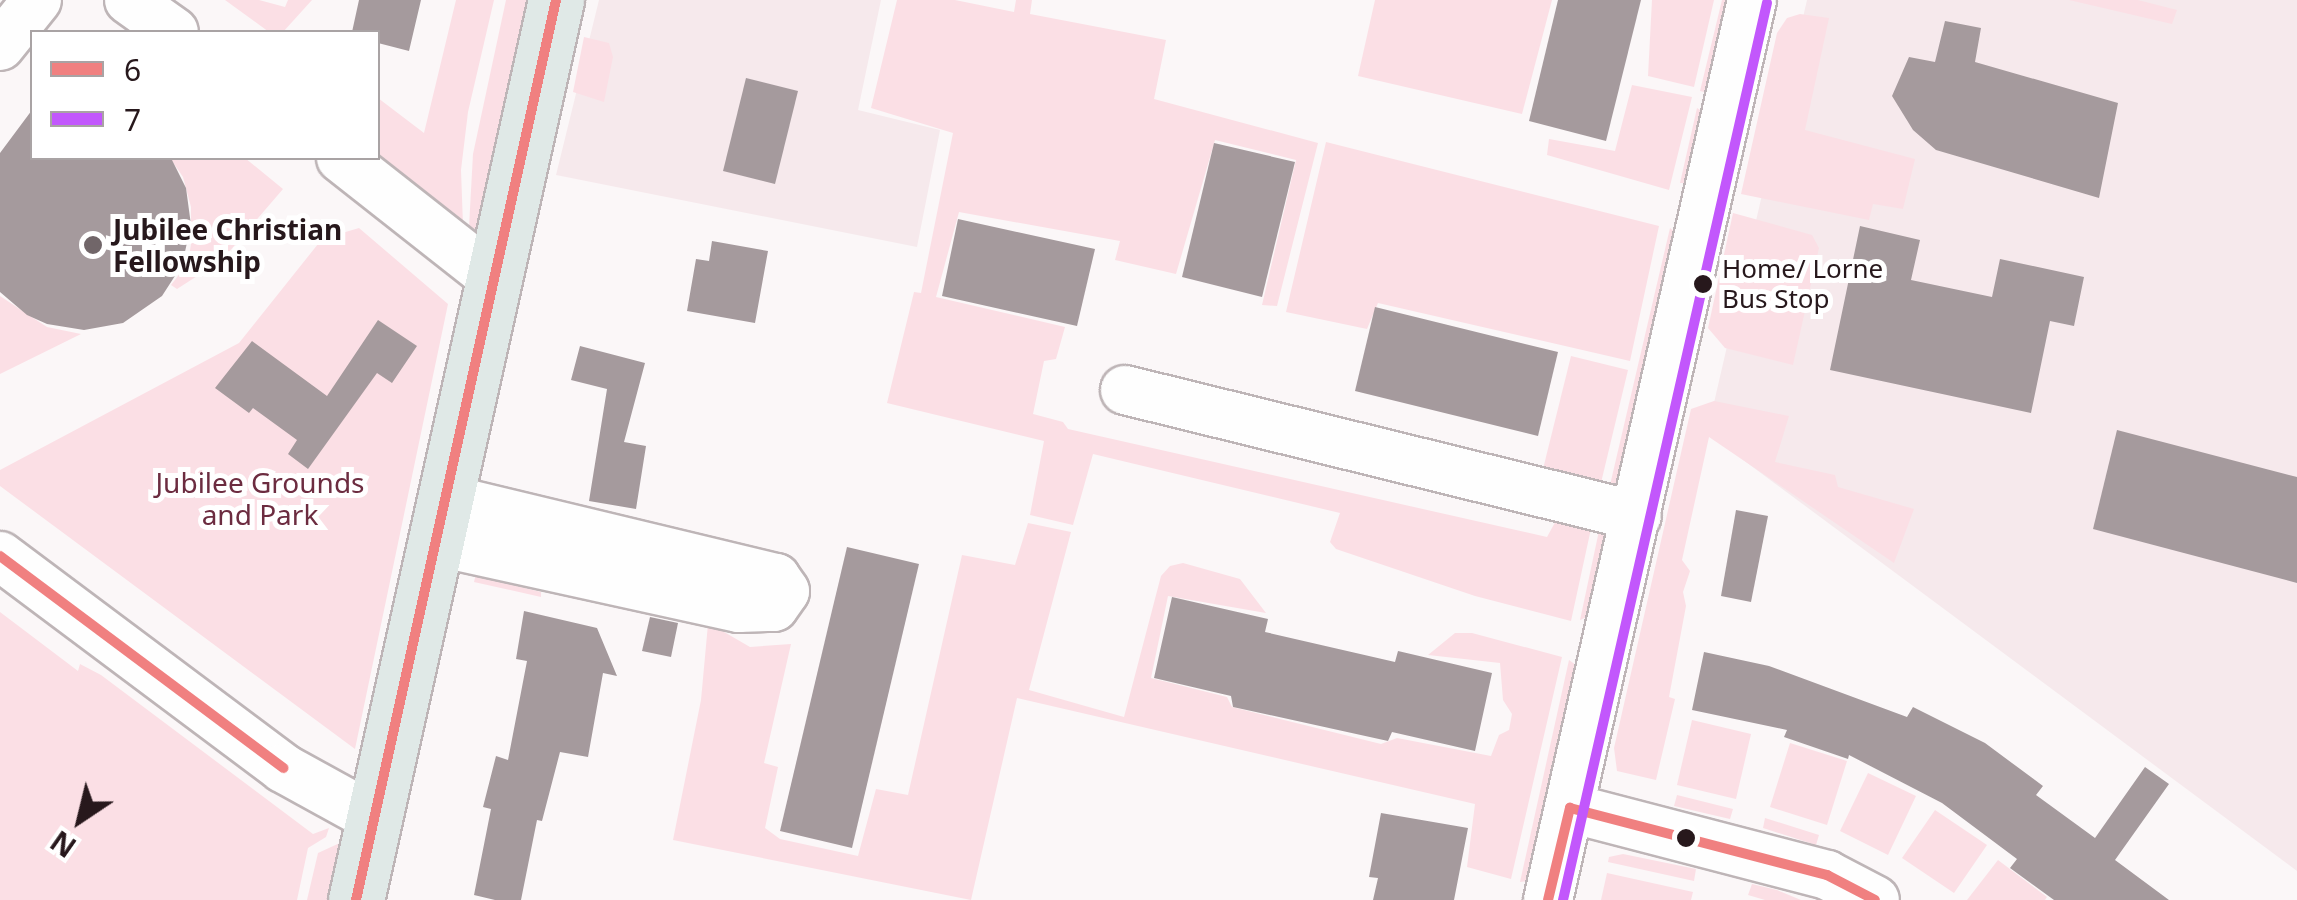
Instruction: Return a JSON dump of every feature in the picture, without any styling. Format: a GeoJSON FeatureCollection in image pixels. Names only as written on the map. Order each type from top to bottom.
{"type":"FeatureCollection","features":[{"type":"Feature","properties":{"kind":"main road"},"geometry":{"type":"LineString","coordinates":[[356,900],[556,0]]}},
{"type":"Feature","properties":{"kind":"street"},"geometry":{"type":"LineString","coordinates":[[0,46],[37,0]]}},
{"type":"Feature","properties":{"kind":"street"},"geometry":{"type":"LineString","coordinates":[[129,0],[171,30]]}},
{"type":"Feature","properties":{"kind":"street"},"geometry":{"type":"LineString","coordinates":[[1548,900],[1752,0]]}},
{"type":"Feature","properties":{"kind":"street"},"geometry":{"type":"LineString","coordinates":[[344,160],[492,277]]}},
{"type":"Feature","properties":{"kind":"street"},"geometry":{"type":"LineString","coordinates":[[1126,390],[1637,516]]}},
{"type":"Feature","properties":{"kind":"street"},"geometry":{"type":"LineString","coordinates":[[439,520],[776,578],[785,591],[774,607],[739,608],[439,520]]}},
{"type":"Feature","properties":{"kind":"street"},"geometry":{"type":"LineString","coordinates":[[0,556],[283,768],[374,818]]}},
{"type":"Feature","properties":{"kind":"street"},"geometry":{"type":"LineString","coordinates":[[1570,808],[1827,875],[1875,900]]}},
{"type":"Feature","properties":{"kind":"shaded area"},"geometry":{"type":"Polygon","coordinates":[[[599,0],[881,0],[858,110],[940,130],[917,247],[556,175],[599,0]]]}},
{"type":"Feature","properties":{"kind":"shaded area"},"geometry":{"type":"Polygon","coordinates":[[[1807,0],[2297,0],[2297,871],[1707,433],[1807,0]]]}},
{"type":"Feature","properties":{"kind":"green space"},"geometry":{"type":"Polygon","coordinates":[[[225,0],[259,0],[285,7],[288,0],[312,0],[285,30],[266,30],[225,0]]]}},
{"type":"Feature","properties":{"kind":"green space"},"geometry":{"type":"Polygon","coordinates":[[[456,0],[494,0],[468,112],[461,170],[463,225],[380,160],[380,100],[424,133],[456,0]]]}},
{"type":"Feature","properties":{"kind":"green space"},"geometry":{"type":"Polygon","coordinates":[[[506,0],[545,0],[488,234],[469,227],[473,154],[506,0]]]}},
{"type":"Feature","properties":{"kind":"green space"},"geometry":{"type":"Polygon","coordinates":[[[897,0],[955,0],[1014,12],[1016,0],[1032,0],[1030,14],[1166,40],[1154,99],[1318,143],[1277,306],[1262,305],[1296,160],[1215,140],[1176,274],[1115,260],[1120,241],[959,212],[936,297],[1065,327],[1056,359],[1044,361],[1033,414],[1063,422],[1068,429],[1547,537],[1558,517],[1592,524],[1571,621],[1475,596],[1336,549],[1330,542],[1340,513],[1093,454],[1073,525],[1030,515],[1044,441],[887,403],[914,292],[921,293],[953,133],[871,108],[897,0]]]}},
{"type":"Feature","properties":{"kind":"green space"},"geometry":{"type":"Polygon","coordinates":[[[1375,0],[1552,0],[1522,114],[1358,76],[1375,0]]]}},
{"type":"Feature","properties":{"kind":"green space"},"geometry":{"type":"Polygon","coordinates":[[[1652,0],[1714,0],[1694,87],[1648,76],[1652,0]]]}},
{"type":"Feature","properties":{"kind":"green space"},"geometry":{"type":"Polygon","coordinates":[[[1722,0],[1729,0],[1708,93],[1700,91],[1722,0]]]}},
{"type":"Feature","properties":{"kind":"green space"},"geometry":{"type":"Polygon","coordinates":[[[2069,0],[2138,0],[2177,10],[2172,24],[2069,0]]]}},
{"type":"Feature","properties":{"kind":"green space"},"geometry":{"type":"Polygon","coordinates":[[[1800,14],[1829,18],[1805,130],[1915,159],[1903,209],[1873,204],[1869,220],[1741,194],[1777,33],[1787,18],[1800,14]]]}},
{"type":"Feature","properties":{"kind":"green space"},"geometry":{"type":"Polygon","coordinates":[[[584,37],[609,43],[613,57],[604,102],[573,92],[584,37]]]}},
{"type":"Feature","properties":{"kind":"green space"},"geometry":{"type":"Polygon","coordinates":[[[1632,85],[1692,97],[1669,190],[1547,155],[1549,139],[1615,151],[1632,85]]]}},
{"type":"Feature","properties":{"kind":"green space"},"geometry":{"type":"Polygon","coordinates":[[[1697,108],[1703,112],[1687,183],[1680,183],[1697,108]]]}},
{"type":"Feature","properties":{"kind":"green space"},"geometry":{"type":"Polygon","coordinates":[[[1326,142],[1659,226],[1630,361],[1378,303],[1367,329],[1286,312],[1326,142]]]}},
{"type":"Feature","properties":{"kind":"green space"},"geometry":{"type":"Polygon","coordinates":[[[171,160],[247,160],[283,189],[222,260],[177,289],[171,285],[188,263],[191,244],[191,207],[183,177],[171,160]]]}},
{"type":"Feature","properties":{"kind":"green space"},"geometry":{"type":"Polygon","coordinates":[[[1733,213],[1812,235],[1819,248],[1793,365],[1725,348],[1708,328],[1733,213]]]}},
{"type":"Feature","properties":{"kind":"green space","name":"Jubilee Grounds and Park"},"geometry":{"type":"Polygon","coordinates":[[[359,228],[448,304],[355,749],[0,486],[0,470],[239,343],[322,239],[359,228]]]}},
{"type":"Feature","properties":{"kind":"green space"},"geometry":{"type":"Polygon","coordinates":[[[1670,228],[1676,233],[1618,482],[1610,485],[1670,228]]]}},
{"type":"Feature","properties":{"kind":"green space"},"geometry":{"type":"Polygon","coordinates":[[[0,296],[47,327],[81,334],[0,374],[0,296]]]}},
{"type":"Feature","properties":{"kind":"green space"},"geometry":{"type":"Polygon","coordinates":[[[1571,356],[1628,370],[1600,487],[1542,473],[1571,356]]]}},
{"type":"Feature","properties":{"kind":"green space"},"geometry":{"type":"Polygon","coordinates":[[[1714,401],[1789,416],[1775,462],[1835,475],[1838,487],[1914,509],[1894,563],[1709,437],[1682,560],[1690,571],[1683,592],[1686,606],[1669,697],[1675,699],[1656,780],[1617,771],[1614,748],[1691,409],[1714,401]]]}},
{"type":"Feature","properties":{"kind":"green space"},"geometry":{"type":"Polygon","coordinates":[[[1028,523],[1071,532],[1029,690],[1124,717],[1161,576],[1170,566],[1183,563],[1240,579],[1266,613],[1168,596],[1151,678],[1227,697],[1232,707],[1381,744],[1397,738],[1491,756],[1499,735],[1509,730],[1512,714],[1503,700],[1500,663],[1428,655],[1455,633],[1472,633],[1562,657],[1511,879],[1467,867],[1475,804],[1017,698],[971,900],[673,840],[701,700],[708,624],[492,574],[493,580],[541,592],[541,597],[474,582],[479,561],[717,619],[719,629],[750,647],[791,644],[764,763],[778,767],[765,828],[780,839],[858,856],[876,789],[908,795],[962,555],[1015,565],[1028,523]]]}},
{"type":"Feature","properties":{"kind":"green space"},"geometry":{"type":"Polygon","coordinates":[[[1600,526],[1606,534],[1589,616],[1580,620],[1600,526]]]}},
{"type":"Feature","properties":{"kind":"green space"},"geometry":{"type":"Polygon","coordinates":[[[0,612],[78,671],[80,664],[101,675],[313,834],[329,828],[326,837],[308,848],[297,900],[0,900],[0,612]]]}},
{"type":"Feature","properties":{"kind":"green space"},"geometry":{"type":"Polygon","coordinates":[[[1569,660],[1576,665],[1528,881],[1520,882],[1569,660]]]}},
{"type":"Feature","properties":{"kind":"green space"},"geometry":{"type":"Polygon","coordinates":[[[1692,720],[1751,734],[1736,799],[1677,785],[1692,720]]]}},
{"type":"Feature","properties":{"kind":"green space"},"geometry":{"type":"Polygon","coordinates":[[[1790,743],[1847,761],[1827,825],[1770,807],[1790,743]]]}},
{"type":"Feature","properties":{"kind":"green space"},"geometry":{"type":"Polygon","coordinates":[[[1868,773],[1916,796],[1888,855],[1840,831],[1868,773]]]}},
{"type":"Feature","properties":{"kind":"green space"},"geometry":{"type":"Polygon","coordinates":[[[1677,795],[1733,809],[1730,819],[1674,806],[1677,795]]]}},
{"type":"Feature","properties":{"kind":"green space"},"geometry":{"type":"Polygon","coordinates":[[[1935,810],[1987,845],[1954,893],[1902,858],[1935,810]]]}},
{"type":"Feature","properties":{"kind":"green space"},"geometry":{"type":"Polygon","coordinates":[[[1765,818],[1819,835],[1816,845],[1763,828],[1765,818]]]}},
{"type":"Feature","properties":{"kind":"green space"},"geometry":{"type":"Polygon","coordinates":[[[342,842],[340,900],[307,900],[318,853],[342,842]]]}},
{"type":"Feature","properties":{"kind":"green space"},"geometry":{"type":"Polygon","coordinates":[[[1623,854],[1696,869],[1694,881],[1608,862],[1609,857],[1623,854]]]}},
{"type":"Feature","properties":{"kind":"green space"},"geometry":{"type":"Polygon","coordinates":[[[1998,860],[2047,897],[2045,900],[1967,900],[1998,860]]]}},
{"type":"Feature","properties":{"kind":"green space"},"geometry":{"type":"Polygon","coordinates":[[[1607,873],[1693,892],[1691,900],[1601,900],[1607,873]]]}},
{"type":"Feature","properties":{"kind":"green space"},"geometry":{"type":"Polygon","coordinates":[[[1752,884],[1801,900],[1765,900],[1748,895],[1752,884]]]}},
{"type":"Feature","properties":{"kind":"building"},"geometry":{"type":"Polygon","coordinates":[[[359,0],[421,0],[409,51],[380,44],[380,30],[352,30],[359,0]]]}},
{"type":"Feature","properties":{"kind":"building"},"geometry":{"type":"Polygon","coordinates":[[[1558,0],[1641,0],[1606,141],[1529,121],[1558,0]]]}},
{"type":"Feature","properties":{"kind":"building"},"geometry":{"type":"Polygon","coordinates":[[[1945,21],[1981,28],[1975,62],[2118,103],[2099,198],[1936,150],[1913,130],[1892,96],[1909,57],[1935,62],[1945,21]]]}},
{"type":"Feature","properties":{"kind":"building"},"geometry":{"type":"Polygon","coordinates":[[[746,78],[798,91],[775,184],[723,171],[746,78]]]}},
{"type":"Feature","properties":{"kind":"building","name":"Jubilee Christian Fellowship"},"geometry":{"type":"Polygon","coordinates":[[[30,113],[30,160],[172,160],[186,188],[191,225],[182,265],[162,296],[123,323],[84,330],[47,324],[27,315],[0,292],[0,153],[30,113]]]}},
{"type":"Feature","properties":{"kind":"building"},"geometry":{"type":"Polygon","coordinates":[[[1214,143],[1295,162],[1262,297],[1182,277],[1214,143]]]}},
{"type":"Feature","properties":{"kind":"building"},"geometry":{"type":"Polygon","coordinates":[[[958,219],[1095,249],[1077,326],[942,296],[958,219]]]}},
{"type":"Feature","properties":{"kind":"building"},"geometry":{"type":"Polygon","coordinates":[[[1860,226],[1920,240],[1911,280],[1992,297],[2000,259],[2084,277],[2074,326],[2050,321],[2031,413],[1830,370],[1860,226]]]}},
{"type":"Feature","properties":{"kind":"building"},"geometry":{"type":"Polygon","coordinates":[[[712,241],[768,251],[755,323],[687,311],[696,259],[709,261],[712,241]]]}},
{"type":"Feature","properties":{"kind":"building"},"geometry":{"type":"Polygon","coordinates":[[[1375,307],[1558,352],[1538,436],[1355,391],[1375,307]]]}},
{"type":"Feature","properties":{"kind":"building"},"geometry":{"type":"Polygon","coordinates":[[[378,320],[417,346],[392,383],[377,373],[308,469],[288,454],[297,440],[253,408],[249,413],[215,388],[252,341],[327,396],[378,320]]]}},
{"type":"Feature","properties":{"kind":"building"},"geometry":{"type":"Polygon","coordinates":[[[580,346],[645,363],[624,442],[646,446],[636,509],[589,501],[607,389],[571,380],[580,346]]]}},
{"type":"Feature","properties":{"kind":"building"},"geometry":{"type":"Polygon","coordinates":[[[2117,430],[2297,477],[2297,583],[2093,529],[2117,430]]]}},
{"type":"Feature","properties":{"kind":"building"},"geometry":{"type":"Polygon","coordinates":[[[1736,510],[1768,516],[1751,602],[1721,596],[1736,510]]]}},
{"type":"Feature","properties":{"kind":"building"},"geometry":{"type":"Polygon","coordinates":[[[847,547],[919,564],[852,848],[780,831],[847,547]]]}},
{"type":"Feature","properties":{"kind":"building"},"geometry":{"type":"Polygon","coordinates":[[[1172,597],[1268,619],[1265,632],[1395,662],[1398,651],[1492,673],[1475,751],[1392,732],[1388,741],[1233,707],[1231,696],[1154,678],[1172,597]]]}},
{"type":"Feature","properties":{"kind":"building"},"geometry":{"type":"Polygon","coordinates":[[[524,611],[597,628],[617,676],[603,673],[588,757],[560,752],[542,821],[537,820],[521,900],[495,900],[474,895],[491,809],[483,807],[496,756],[508,760],[527,661],[516,659],[524,611]]]}},
{"type":"Feature","properties":{"kind":"building"},"geometry":{"type":"Polygon","coordinates":[[[650,617],[678,623],[671,657],[642,651],[650,617]]]}},
{"type":"Feature","properties":{"kind":"building"},"geometry":{"type":"Polygon","coordinates":[[[1704,652],[1769,666],[1907,717],[1913,707],[1985,743],[2043,786],[2036,795],[2095,838],[2145,767],[2169,784],[2115,860],[2169,900],[2054,900],[2010,868],[2017,859],[1942,803],[1849,755],[1848,759],[1784,737],[1787,730],[1692,710],[1704,652]]]}},
{"type":"Feature","properties":{"kind":"building"},"geometry":{"type":"Polygon","coordinates":[[[1381,813],[1468,828],[1454,900],[1373,900],[1378,878],[1369,877],[1381,813]]]}},
{"type":"Feature","properties":{"kind":"transit line","name":"6"},"geometry":{"type":"LineString","coordinates":[[356,900],[556,0]]}},
{"type":"Feature","properties":{"kind":"transit line","name":"7"},"geometry":{"type":"LineString","coordinates":[[1563,900],[1767,3]]}},
{"type":"Feature","properties":{"kind":"transit line","name":"6"},"geometry":{"type":"LineString","coordinates":[[0,556],[283,768]]}},
{"type":"Feature","properties":{"kind":"transit line","name":"6"},"geometry":{"type":"LineString","coordinates":[[1548,900],[1570,808],[1827,875],[1875,900]]}},
{"type":"Feature","properties":{"kind":"place","name":"Jubilee Christian Fellowship"},"geometry":{"type":"Point","coordinates":[93,245]}},
{"type":"Feature","properties":{"kind":"place","name":"Home/ Lorne Bus Stop"},"geometry":{"type":"Point","coordinates":[1703,284]}}]}
